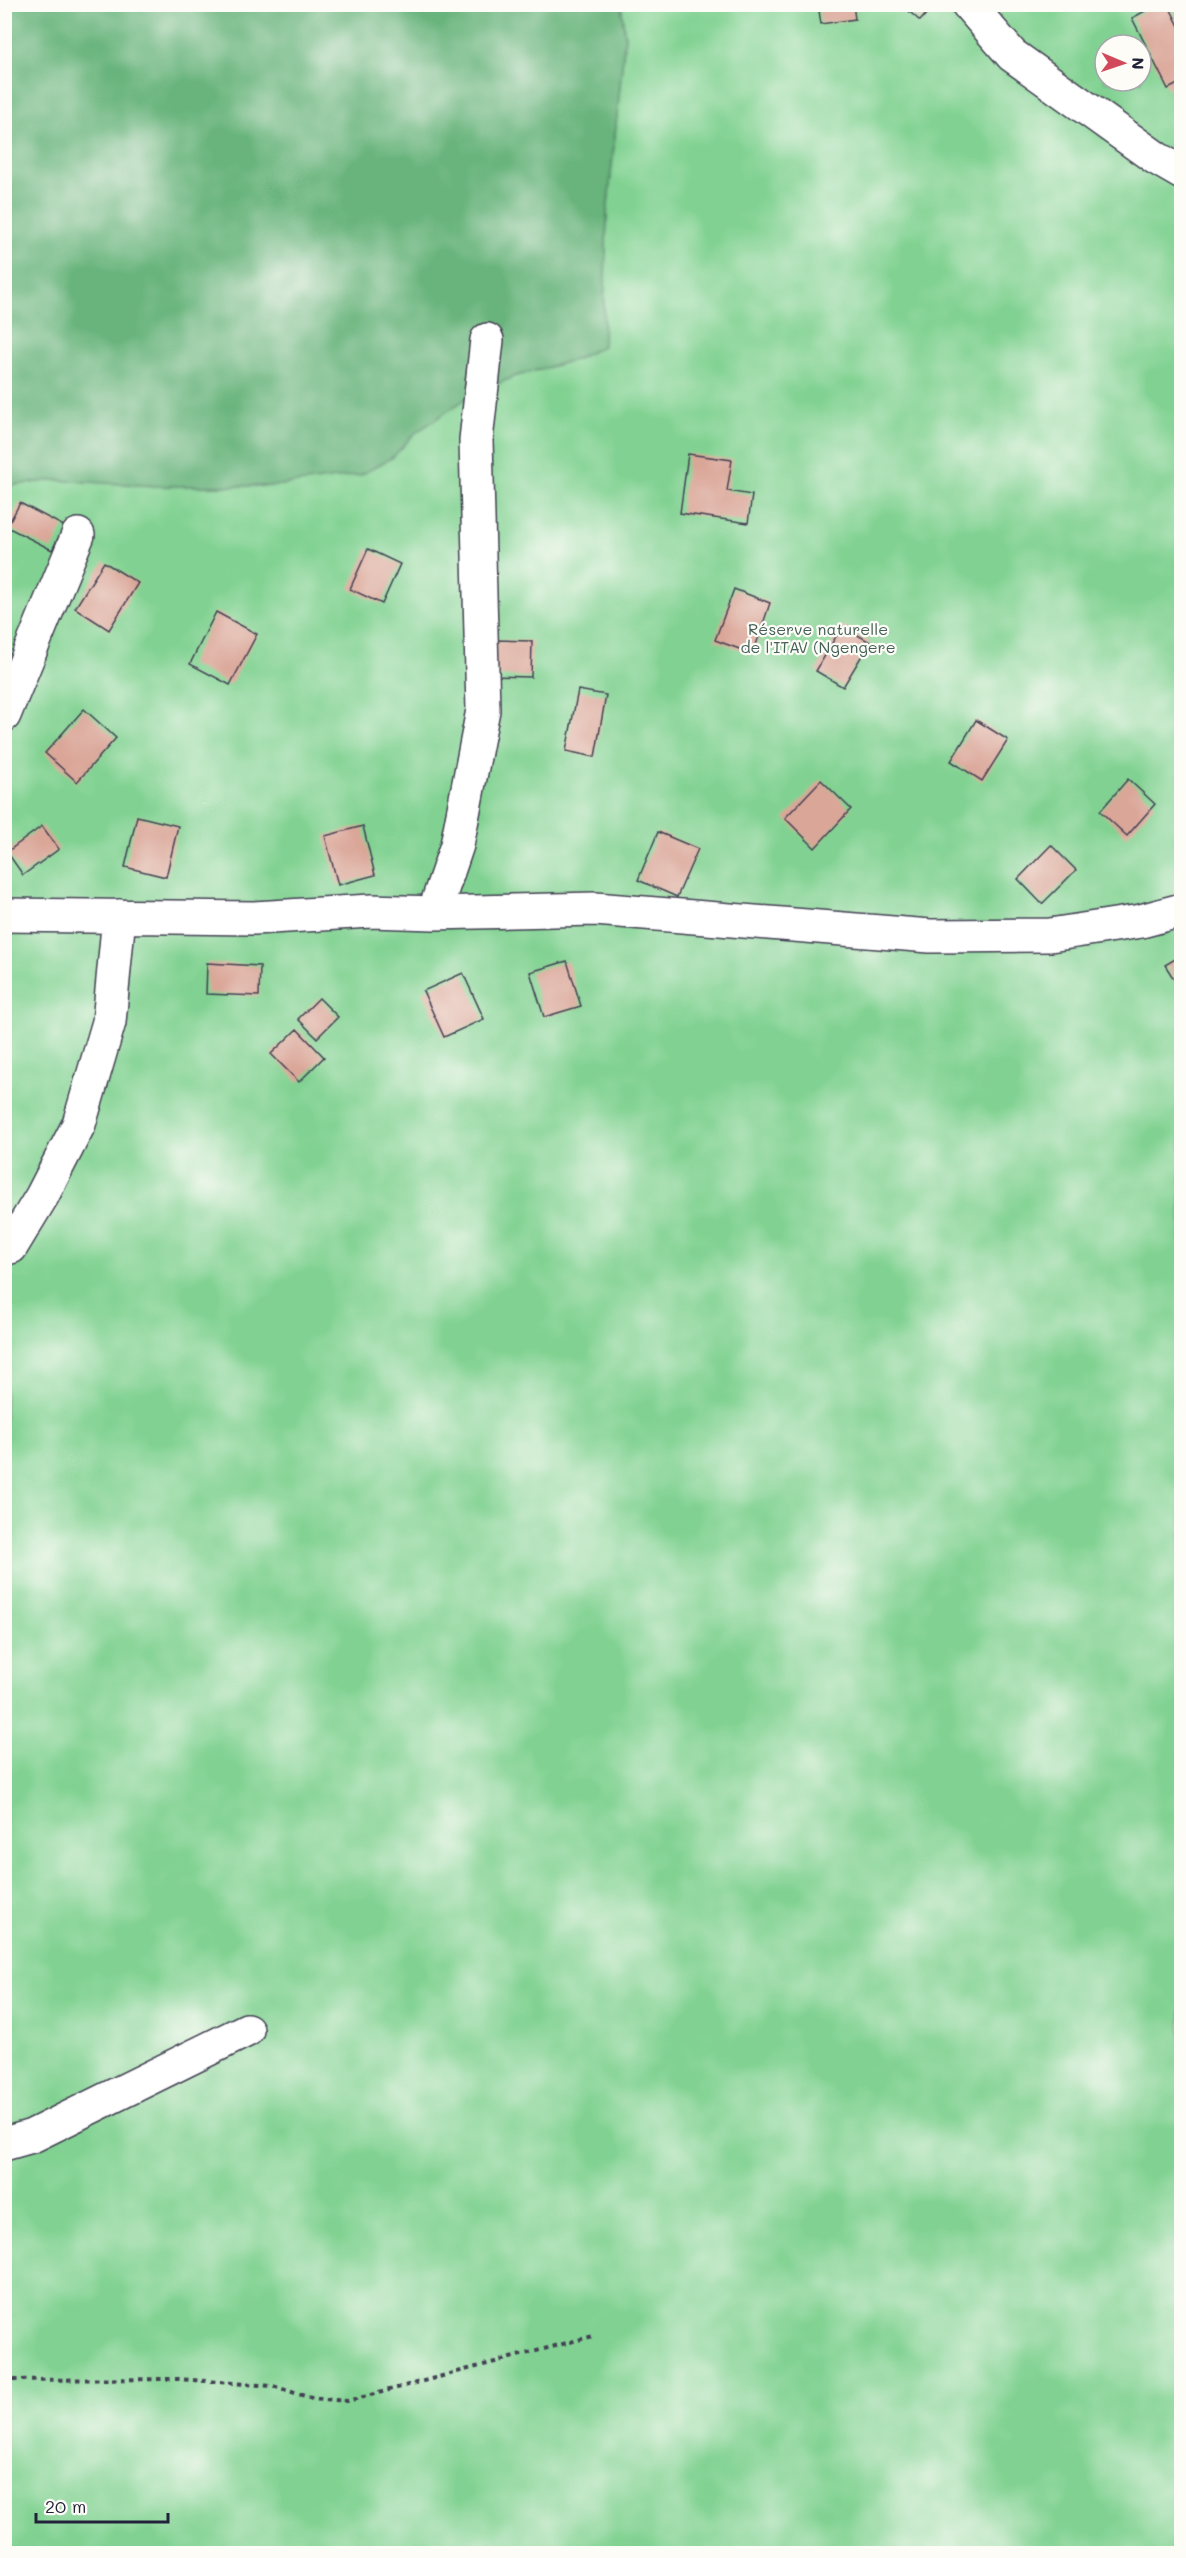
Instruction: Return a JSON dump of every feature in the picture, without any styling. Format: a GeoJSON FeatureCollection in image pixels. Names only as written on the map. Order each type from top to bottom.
{"type":"FeatureCollection","features":[{"type":"Feature","properties":{"kind":"street"},"geometry":{"type":"LineString","coordinates":[[968,4],[1012,55],[1156,158],[1182,173]]}},
{"type":"Feature","properties":{"kind":"street"},"geometry":{"type":"LineString","coordinates":[[434,913],[457,845],[483,710],[476,440],[487,340]]}},
{"type":"Feature","properties":{"kind":"street"},"geometry":{"type":"LineString","coordinates":[[4,715],[78,535]]}},
{"type":"Feature","properties":{"kind":"street"},"geometry":{"type":"LineString","coordinates":[[4,915],[254,918],[371,911],[434,913],[594,909],[930,936],[1050,935],[1141,921],[1182,910]]}},
{"type":"Feature","properties":{"kind":"street"},"geometry":{"type":"LineString","coordinates":[[4,1248],[10,1246],[42,1196],[79,1124],[109,1022],[119,916]]}},
{"type":"Feature","properties":{"kind":"street"},"geometry":{"type":"LineString","coordinates":[[4,2144],[32,2136],[247,2030]]}},
{"type":"Feature","properties":{"kind":"path"},"geometry":{"type":"LineString","coordinates":[[4,2380],[178,2379],[273,2386],[311,2398],[348,2401],[593,2336]]}},
{"type":"Feature","properties":{"kind":"green space"},"geometry":{"type":"Polygon","coordinates":[[[5,5],[621,5],[625,36],[607,214],[603,346],[577,359],[513,377],[470,396],[414,434],[393,457],[361,475],[273,486],[158,486],[55,480],[5,486],[5,5]]]}},
{"type":"Feature","properties":{"kind":"green space","name":"Réserve naturelle de l'ITAV (Ngengere"},"geometry":{"type":"Polygon","coordinates":[[[621,5],[1181,5],[1181,2553],[5,2554],[5,486],[55,480],[158,486],[273,486],[393,457],[414,434],[470,396],[513,377],[577,359],[602,346],[607,214],[625,36],[621,5]]]}},
{"type":"Feature","properties":{"kind":"building"},"geometry":{"type":"Polygon","coordinates":[[[818,4],[853,4],[855,19],[821,24],[818,4]]]}},
{"type":"Feature","properties":{"kind":"building"},"geometry":{"type":"Polygon","coordinates":[[[901,4],[935,4],[920,21],[901,4]]]}},
{"type":"Feature","properties":{"kind":"building"},"geometry":{"type":"Polygon","coordinates":[[[1158,4],[1168,4],[1182,32],[1182,82],[1168,89],[1153,59],[1153,33],[1140,33],[1132,18],[1158,4]]]}},
{"type":"Feature","properties":{"kind":"building"},"geometry":{"type":"Polygon","coordinates":[[[688,454],[732,460],[727,491],[752,495],[748,523],[680,513],[688,454]]]}},
{"type":"Feature","properties":{"kind":"building"},"geometry":{"type":"Polygon","coordinates":[[[20,503],[64,526],[52,550],[7,527],[20,503]]]}},
{"type":"Feature","properties":{"kind":"building"},"geometry":{"type":"Polygon","coordinates":[[[368,549],[400,564],[382,604],[350,589],[368,549]]]}},
{"type":"Feature","properties":{"kind":"building"},"geometry":{"type":"Polygon","coordinates":[[[104,562],[138,583],[109,630],[75,608],[104,562]]]}},
{"type":"Feature","properties":{"kind":"building"},"geometry":{"type":"Polygon","coordinates":[[[734,589],[770,603],[753,654],[715,640],[734,589]]]}},
{"type":"Feature","properties":{"kind":"building"},"geometry":{"type":"Polygon","coordinates":[[[216,612],[257,634],[230,685],[190,664],[216,612]]]}},
{"type":"Feature","properties":{"kind":"building"},"geometry":{"type":"Polygon","coordinates":[[[842,626],[870,642],[843,687],[816,671],[842,626]]]}},
{"type":"Feature","properties":{"kind":"building"},"geometry":{"type":"Polygon","coordinates":[[[493,640],[532,641],[531,677],[492,676],[493,640]]]}},
{"type":"Feature","properties":{"kind":"building"},"geometry":{"type":"Polygon","coordinates":[[[578,690],[606,695],[595,757],[566,751],[578,690]]]}},
{"type":"Feature","properties":{"kind":"building"},"geometry":{"type":"Polygon","coordinates":[[[84,709],[116,738],[77,782],[45,753],[84,709]]]}},
{"type":"Feature","properties":{"kind":"building"},"geometry":{"type":"Polygon","coordinates":[[[976,720],[1008,740],[982,781],[951,761],[976,720]]]}},
{"type":"Feature","properties":{"kind":"building"},"geometry":{"type":"Polygon","coordinates":[[[1128,779],[1155,804],[1127,836],[1100,811],[1128,779]]]}},
{"type":"Feature","properties":{"kind":"building"},"geometry":{"type":"Polygon","coordinates":[[[821,780],[851,809],[815,848],[785,818],[821,780]]]}},
{"type":"Feature","properties":{"kind":"building"},"geometry":{"type":"Polygon","coordinates":[[[137,816],[178,826],[166,877],[125,867],[137,816]]]}},
{"type":"Feature","properties":{"kind":"building"},"geometry":{"type":"Polygon","coordinates":[[[42,826],[59,849],[23,875],[7,852],[42,826]]]}},
{"type":"Feature","properties":{"kind":"building"},"geometry":{"type":"Polygon","coordinates":[[[363,826],[375,875],[338,885],[325,836],[363,826]]]}},
{"type":"Feature","properties":{"kind":"building"},"geometry":{"type":"Polygon","coordinates":[[[658,832],[698,849],[677,897],[638,880],[658,832]]]}},
{"type":"Feature","properties":{"kind":"building"},"geometry":{"type":"Polygon","coordinates":[[[1051,845],[1076,870],[1042,904],[1018,879],[1051,845]]]}},
{"type":"Feature","properties":{"kind":"building"},"geometry":{"type":"Polygon","coordinates":[[[1182,955],[1182,992],[1165,965],[1182,955]]]}},
{"type":"Feature","properties":{"kind":"building"},"geometry":{"type":"Polygon","coordinates":[[[567,961],[581,1006],[544,1017],[530,972],[567,961]]]}},
{"type":"Feature","properties":{"kind":"building"},"geometry":{"type":"Polygon","coordinates":[[[207,963],[260,966],[259,996],[206,994],[207,963]]]}},
{"type":"Feature","properties":{"kind":"building"},"geometry":{"type":"Polygon","coordinates":[[[463,973],[484,1019],[444,1037],[423,991],[463,973]]]}},
{"type":"Feature","properties":{"kind":"building"},"geometry":{"type":"Polygon","coordinates":[[[319,998],[338,1017],[317,1038],[298,1019],[319,998]]]}},
{"type":"Feature","properties":{"kind":"building"},"geometry":{"type":"Polygon","coordinates":[[[297,1029],[324,1057],[299,1082],[271,1054],[297,1029]]]}}]}
